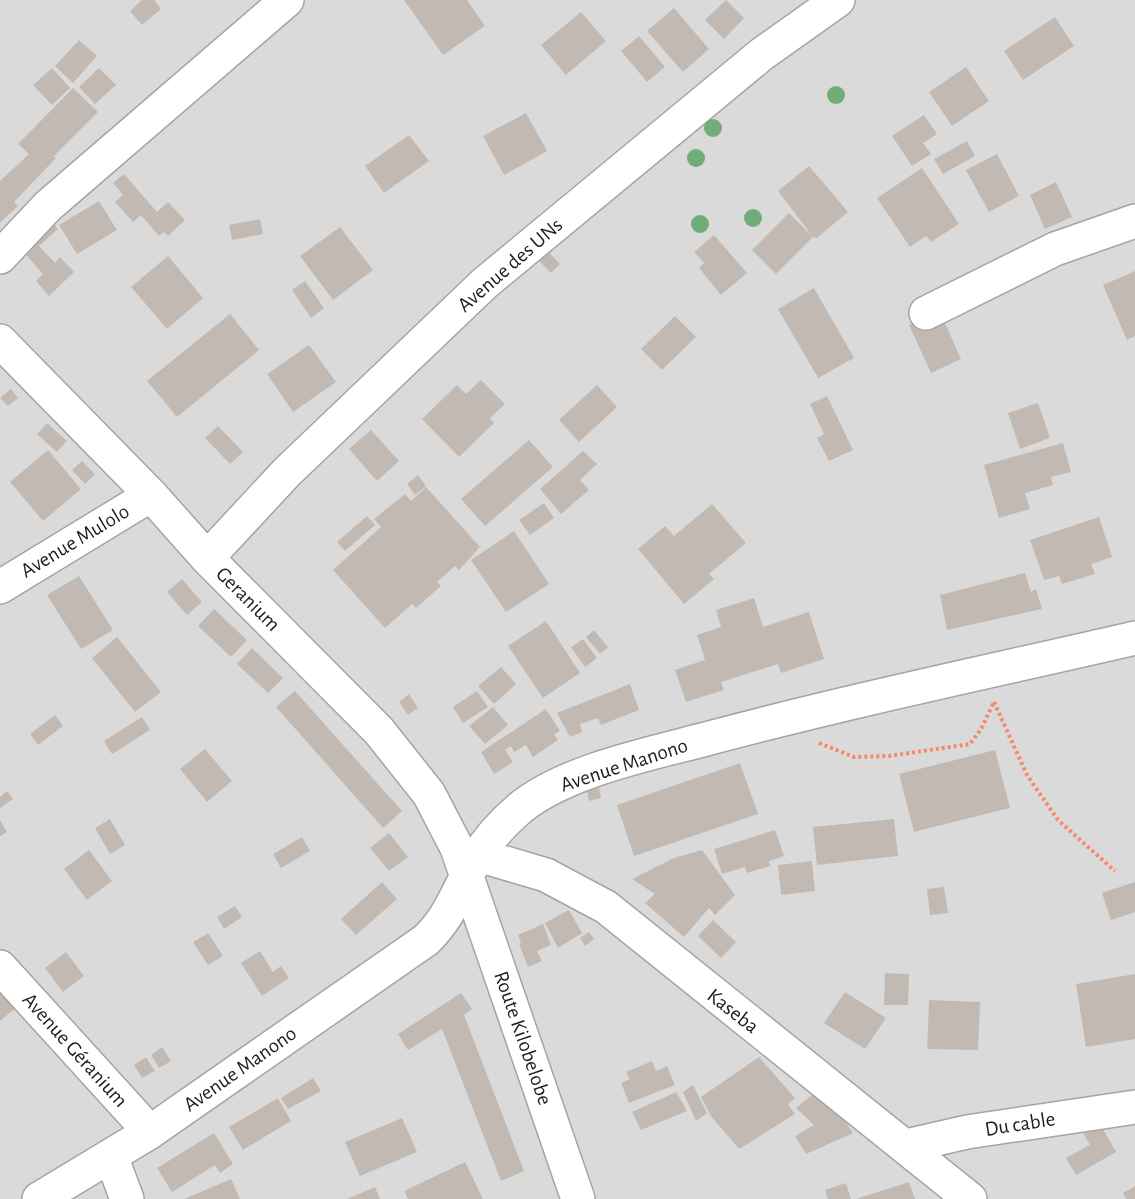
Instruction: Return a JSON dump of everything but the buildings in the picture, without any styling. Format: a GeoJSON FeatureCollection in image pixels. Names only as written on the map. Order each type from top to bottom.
{"type":"FeatureCollection","features":[{"type":"Feature","properties":{"kind":"street"},"geometry":{"type":"LineString","coordinates":[[0,257],[48,206],[287,0]]}},
{"type":"Feature","properties":{"kind":"street","name":"Avenue des UNs"},"geometry":{"type":"LineString","coordinates":[[207,558],[287,472],[485,283],[762,54],[838,0]]}},
{"type":"Feature","properties":{"kind":"street"},"geometry":{"type":"LineString","coordinates":[[926,313],[1055,249],[1135,221]]}},
{"type":"Feature","properties":{"kind":"street","name":"Geranium"},"geometry":{"type":"LineString","coordinates":[[0,341],[151,495],[207,558],[379,731],[406,763],[473,866]]}},
{"type":"Feature","properties":{"kind":"street","name":"Avenue Mulolo"},"geometry":{"type":"LineString","coordinates":[[0,587],[151,495]]}},
{"type":"Feature","properties":{"kind":"street","name":"Avenue Manono"},"geometry":{"type":"LineString","coordinates":[[39,1199],[150,1132],[426,940],[449,915],[473,866],[520,809],[540,794],[572,779],[645,755],[808,711],[989,687],[1135,638]]}},
{"type":"Feature","properties":{"kind":"street","name":"Kaseba"},"geometry":{"type":"LineString","coordinates":[[473,866],[546,875],[606,907],[970,1199]]}},
{"type":"Feature","properties":{"kind":"street","name":"Route Kilobelobe"},"geometry":{"type":"LineString","coordinates":[[473,866],[578,1199]]}},
{"type":"Feature","properties":{"kind":"street","name":"Avenue Géranium"},"geometry":{"type":"LineString","coordinates":[[0,967],[150,1132]]}},
{"type":"Feature","properties":{"kind":"street","name":"Du cable"},"geometry":{"type":"LineString","coordinates":[[906,1146],[967,1132],[1135,1107]]}},
{"type":"Feature","properties":{"kind":"street"},"geometry":{"type":"LineString","coordinates":[[111,1156],[127,1199]]}},
{"type":"Feature","properties":{"kind":"path"},"geometry":{"type":"LineString","coordinates":[[808,711],[816,741],[854,757],[890,756],[970,744],[981,729],[989,687]]}},
{"type":"Feature","properties":{"kind":"path"},"geometry":{"type":"LineString","coordinates":[[989,687],[1026,776],[1058,820],[1115,871]]}},
{"type":"Feature","properties":{"kind":"shaded area"},"geometry":{"type":"Polygon","coordinates":[[[0,0],[1135,0],[1135,1199],[0,1199],[0,0]]]}}]}
